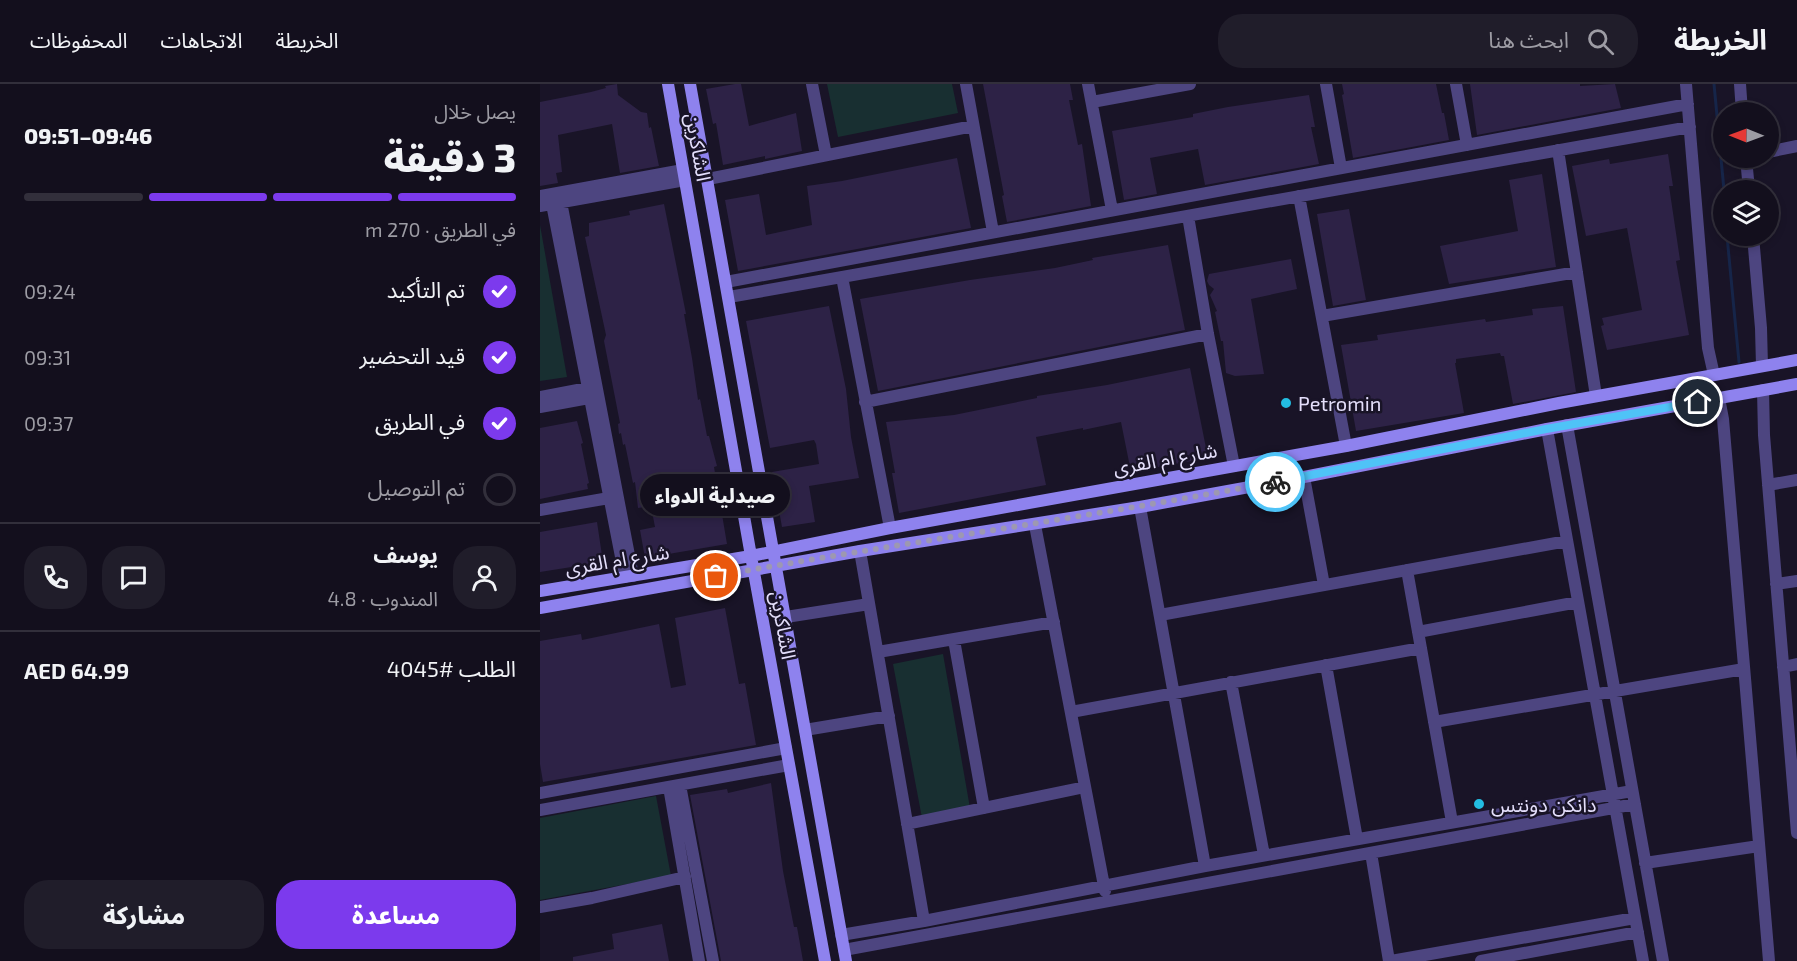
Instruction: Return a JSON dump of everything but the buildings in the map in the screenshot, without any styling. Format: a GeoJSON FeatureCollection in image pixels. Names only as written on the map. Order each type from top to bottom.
{"type":"FeatureCollection","features":[{"type":"Feature","properties":{"kind":"main road","name":"الشاكرين"},"geometry":{"type":"LineString","coordinates":[[668,84],[825,961]]}},
{"type":"Feature","properties":{"kind":"main road","name":"الشاكرين"},"geometry":{"type":"LineString","coordinates":[[690,84],[845,955]]}},
{"type":"Feature","properties":{"kind":"main road","name":"شارع ام القرى"},"geometry":{"type":"LineString","coordinates":[[540,591],[751,556],[890,528],[1346,446],[1596,396],[1797,360]]}},
{"type":"Feature","properties":{"kind":"main road","name":"شارع ام القرى"},"geometry":{"type":"LineString","coordinates":[[540,608],[860,551],[1140,507],[1567,425],[1797,384]]}},
{"type":"Feature","properties":{"kind":"main road"},"geometry":{"type":"LineString","coordinates":[[1428,429],[1432,452]]}},
{"type":"Feature","properties":{"kind":"main road"},"geometry":{"type":"LineString","coordinates":[[798,814],[819,810]]}},
{"type":"Feature","properties":{"kind":"street"},"geometry":{"type":"LineString","coordinates":[[812,84],[826,155]]}},
{"type":"Feature","properties":{"kind":"street"},"geometry":{"type":"LineString","coordinates":[[966,84],[993,232]]}},
{"type":"Feature","properties":{"kind":"street"},"geometry":{"type":"LineString","coordinates":[[1088,84],[1112,210]]}},
{"type":"Feature","properties":{"kind":"street"},"geometry":{"type":"LineString","coordinates":[[1092,102],[1190,84]]}},
{"type":"Feature","properties":{"kind":"street"},"geometry":{"type":"LineString","coordinates":[[1326,84],[1341,168]]}},
{"type":"Feature","properties":{"kind":"street"},"geometry":{"type":"LineString","coordinates":[[1456,84],[1467,145]]}},
{"type":"Feature","properties":{"kind":"street"},"geometry":{"type":"LineString","coordinates":[[1686,84],[1708,348],[1717,374]]}},
{"type":"Feature","properties":{"kind":"street"},"geometry":{"type":"LineString","coordinates":[[1740,84],[1741,102]]}},
{"type":"Feature","properties":{"kind":"street"},"geometry":{"type":"LineString","coordinates":[[726,282],[1688,104]]}},
{"type":"Feature","properties":{"kind":"street"},"geometry":{"type":"LineString","coordinates":[[708,179],[974,126]]}},
{"type":"Feature","properties":{"kind":"street"},"geometry":{"type":"LineString","coordinates":[[729,297],[1690,127]]}},
{"type":"Feature","properties":{"kind":"street"},"geometry":{"type":"LineString","coordinates":[[1779,150],[1797,146]]}},
{"type":"Feature","properties":{"kind":"street"},"geometry":{"type":"LineString","coordinates":[[1558,150],[1596,396]]}},
{"type":"Feature","properties":{"kind":"street"},"geometry":{"type":"LineString","coordinates":[[540,196],[684,175]]}},
{"type":"Feature","properties":{"kind":"street"},"geometry":{"type":"LineString","coordinates":[[551,204],[684,175]]}},
{"type":"Feature","properties":{"kind":"street"},"geometry":{"type":"LineString","coordinates":[[1299,196],[1346,446]]}},
{"type":"Feature","properties":{"kind":"street"},"geometry":{"type":"LineString","coordinates":[[551,204],[609,498],[629,576]]}},
{"type":"Feature","properties":{"kind":"street"},"geometry":{"type":"LineString","coordinates":[[551,204],[629,576]]}},
{"type":"Feature","properties":{"kind":"street"},"geometry":{"type":"LineString","coordinates":[[1188,216],[1234,466]]}},
{"type":"Feature","properties":{"kind":"street"},"geometry":{"type":"LineString","coordinates":[[1754,246],[1762,366]]}},
{"type":"Feature","properties":{"kind":"street"},"geometry":{"type":"LineString","coordinates":[[1322,316],[1577,272]]}},
{"type":"Feature","properties":{"kind":"street"},"geometry":{"type":"LineString","coordinates":[[842,277],[890,528]]}},
{"type":"Feature","properties":{"kind":"street"},"geometry":{"type":"LineString","coordinates":[[866,402],[1208,334]]}},
{"type":"Feature","properties":{"kind":"street"},"geometry":{"type":"LineString","coordinates":[[1763,390],[1768,485],[1783,667],[1794,765],[1797,833]]}},
{"type":"Feature","properties":{"kind":"street"},"geometry":{"type":"LineString","coordinates":[[540,397],[589,393]]}},
{"type":"Feature","properties":{"kind":"street"},"geometry":{"type":"LineString","coordinates":[[540,407],[589,393]]}},
{"type":"Feature","properties":{"kind":"street"},"geometry":{"type":"LineString","coordinates":[[1721,398],[1769,961]]}},
{"type":"Feature","properties":{"kind":"street"},"geometry":{"type":"LineString","coordinates":[[1567,425],[1663,961]]}},
{"type":"Feature","properties":{"kind":"street"},"geometry":{"type":"LineString","coordinates":[[1546,429],[1643,961]]}},
{"type":"Feature","properties":{"kind":"street"},"geometry":{"type":"LineString","coordinates":[[1304,477],[1324,585]]}},
{"type":"Feature","properties":{"kind":"street"},"geometry":{"type":"LineString","coordinates":[[1768,485],[1797,480]]}},
{"type":"Feature","properties":{"kind":"street"},"geometry":{"type":"LineString","coordinates":[[540,510],[609,498]]}},
{"type":"Feature","properties":{"kind":"street"},"geometry":{"type":"LineString","coordinates":[[1140,507],[1205,866]]}},
{"type":"Feature","properties":{"kind":"street"},"geometry":{"type":"LineString","coordinates":[[1035,525],[1107,901]]}},
{"type":"Feature","properties":{"kind":"street"},"geometry":{"type":"LineString","coordinates":[[1160,615],[1567,541]]}},
{"type":"Feature","properties":{"kind":"street"},"geometry":{"type":"LineString","coordinates":[[860,551],[924,921]]}},
{"type":"Feature","properties":{"kind":"street"},"geometry":{"type":"LineString","coordinates":[[1407,570],[1452,822]]}},
{"type":"Feature","properties":{"kind":"street"},"geometry":{"type":"LineString","coordinates":[[1776,584],[1797,581]]}},
{"type":"Feature","properties":{"kind":"street"},"geometry":{"type":"LineString","coordinates":[[1418,632],[1578,602]]}},
{"type":"Feature","properties":{"kind":"street"},"geometry":{"type":"LineString","coordinates":[[786,617],[869,604]]}},
{"type":"Feature","properties":{"kind":"street"},"geometry":{"type":"LineString","coordinates":[[878,652],[1054,622]]}},
{"type":"Feature","properties":{"kind":"street"},"geometry":{"type":"LineString","coordinates":[[954,640],[984,808]]}},
{"type":"Feature","properties":{"kind":"street"},"geometry":{"type":"LineString","coordinates":[[1071,712],[1421,648]]}},
{"type":"Feature","properties":{"kind":"street"},"geometry":{"type":"LineString","coordinates":[[1783,667],[1797,664]]}},
{"type":"Feature","properties":{"kind":"street"},"geometry":{"type":"LineString","coordinates":[[1326,665],[1357,839]]}},
{"type":"Feature","properties":{"kind":"street"},"geometry":{"type":"LineString","coordinates":[[1434,722],[1744,669]]}},
{"type":"Feature","properties":{"kind":"street"},"geometry":{"type":"LineString","coordinates":[[1231,682],[1264,855]]}},
{"type":"Feature","properties":{"kind":"street"},"geometry":{"type":"LineString","coordinates":[[805,730],[888,716]]}},
{"type":"Feature","properties":{"kind":"street"},"geometry":{"type":"LineString","coordinates":[[540,793],[786,748]]}},
{"type":"Feature","properties":{"kind":"street"},"geometry":{"type":"LineString","coordinates":[[540,810],[789,765]]}},
{"type":"Feature","properties":{"kind":"street"},"geometry":{"type":"LineString","coordinates":[[675,786],[685,878],[699,961]]}},
{"type":"Feature","properties":{"kind":"street"},"geometry":{"type":"LineString","coordinates":[[675,786],[713,961]]}},
{"type":"Feature","properties":{"kind":"street"},"geometry":{"type":"LineString","coordinates":[[907,824],[1085,787]]}},
{"type":"Feature","properties":{"kind":"street"},"geometry":{"type":"LineString","coordinates":[[840,936],[1264,855],[1632,791]]}},
{"type":"Feature","properties":{"kind":"street"},"geometry":{"type":"LineString","coordinates":[[845,955],[1107,901],[1635,804]]}},
{"type":"Feature","properties":{"kind":"street"},"geometry":{"type":"LineString","coordinates":[[1645,863],[1759,846]]}},
{"type":"Feature","properties":{"kind":"street"},"geometry":{"type":"LineString","coordinates":[[1371,853],[1390,961],[1442,957],[1635,918]]}},
{"type":"Feature","properties":{"kind":"street"},"geometry":{"type":"LineString","coordinates":[[540,907],[685,878]]}},
{"type":"Feature","properties":{"kind":"street"},"geometry":{"type":"LineString","coordinates":[[1481,961],[1638,933]]}},
{"type":"Feature","properties":{"kind":"green space"},"geometry":{"type":"Polygon","coordinates":[[[827,84],[952,84],[958,113],[838,137],[827,84]]]}},
{"type":"Feature","properties":{"kind":"green space"},"geometry":{"type":"Polygon","coordinates":[[[540,225],[567,377],[540,381],[540,225]]]}},
{"type":"Feature","properties":{"kind":"green space"},"geometry":{"type":"Polygon","coordinates":[[[943,654],[970,808],[922,818],[893,664],[943,654]]]}},
{"type":"Feature","properties":{"kind":"green space"},"geometry":{"type":"Polygon","coordinates":[[[656,796],[671,876],[540,900],[540,818],[656,796]]]}},
{"type":"Feature","properties":{"kind":"waterway"},"geometry":{"type":"LineString","coordinates":[[1714,84],[1723,180]]}},
{"type":"Feature","properties":{"kind":"waterway"},"geometry":{"type":"LineString","coordinates":[[1728,246],[1739,362]]}},
{"type":"Feature","properties":{"kind":"way so far"},"geometry":{"type":"LineString","coordinates":[[716,576],[1140,507],[1275,482]]}},
{"type":"Feature","properties":{"kind":"place","name":"Petromin"},"geometry":{"type":"Point","coordinates":[1286,403]}},
{"type":"Feature","properties":{"kind":"place","name":"صيدلية الدواء"},"geometry":{"type":"Point","coordinates":[716,576]}},
{"type":"Feature","properties":{"kind":"place","name":"دانكن دونتس"},"geometry":{"type":"Point","coordinates":[1479,804]}},
{"type":"Feature","properties":{"kind":"route"},"geometry":{"type":"LineString","coordinates":[[1275,482],[1698,402]]}}]}
